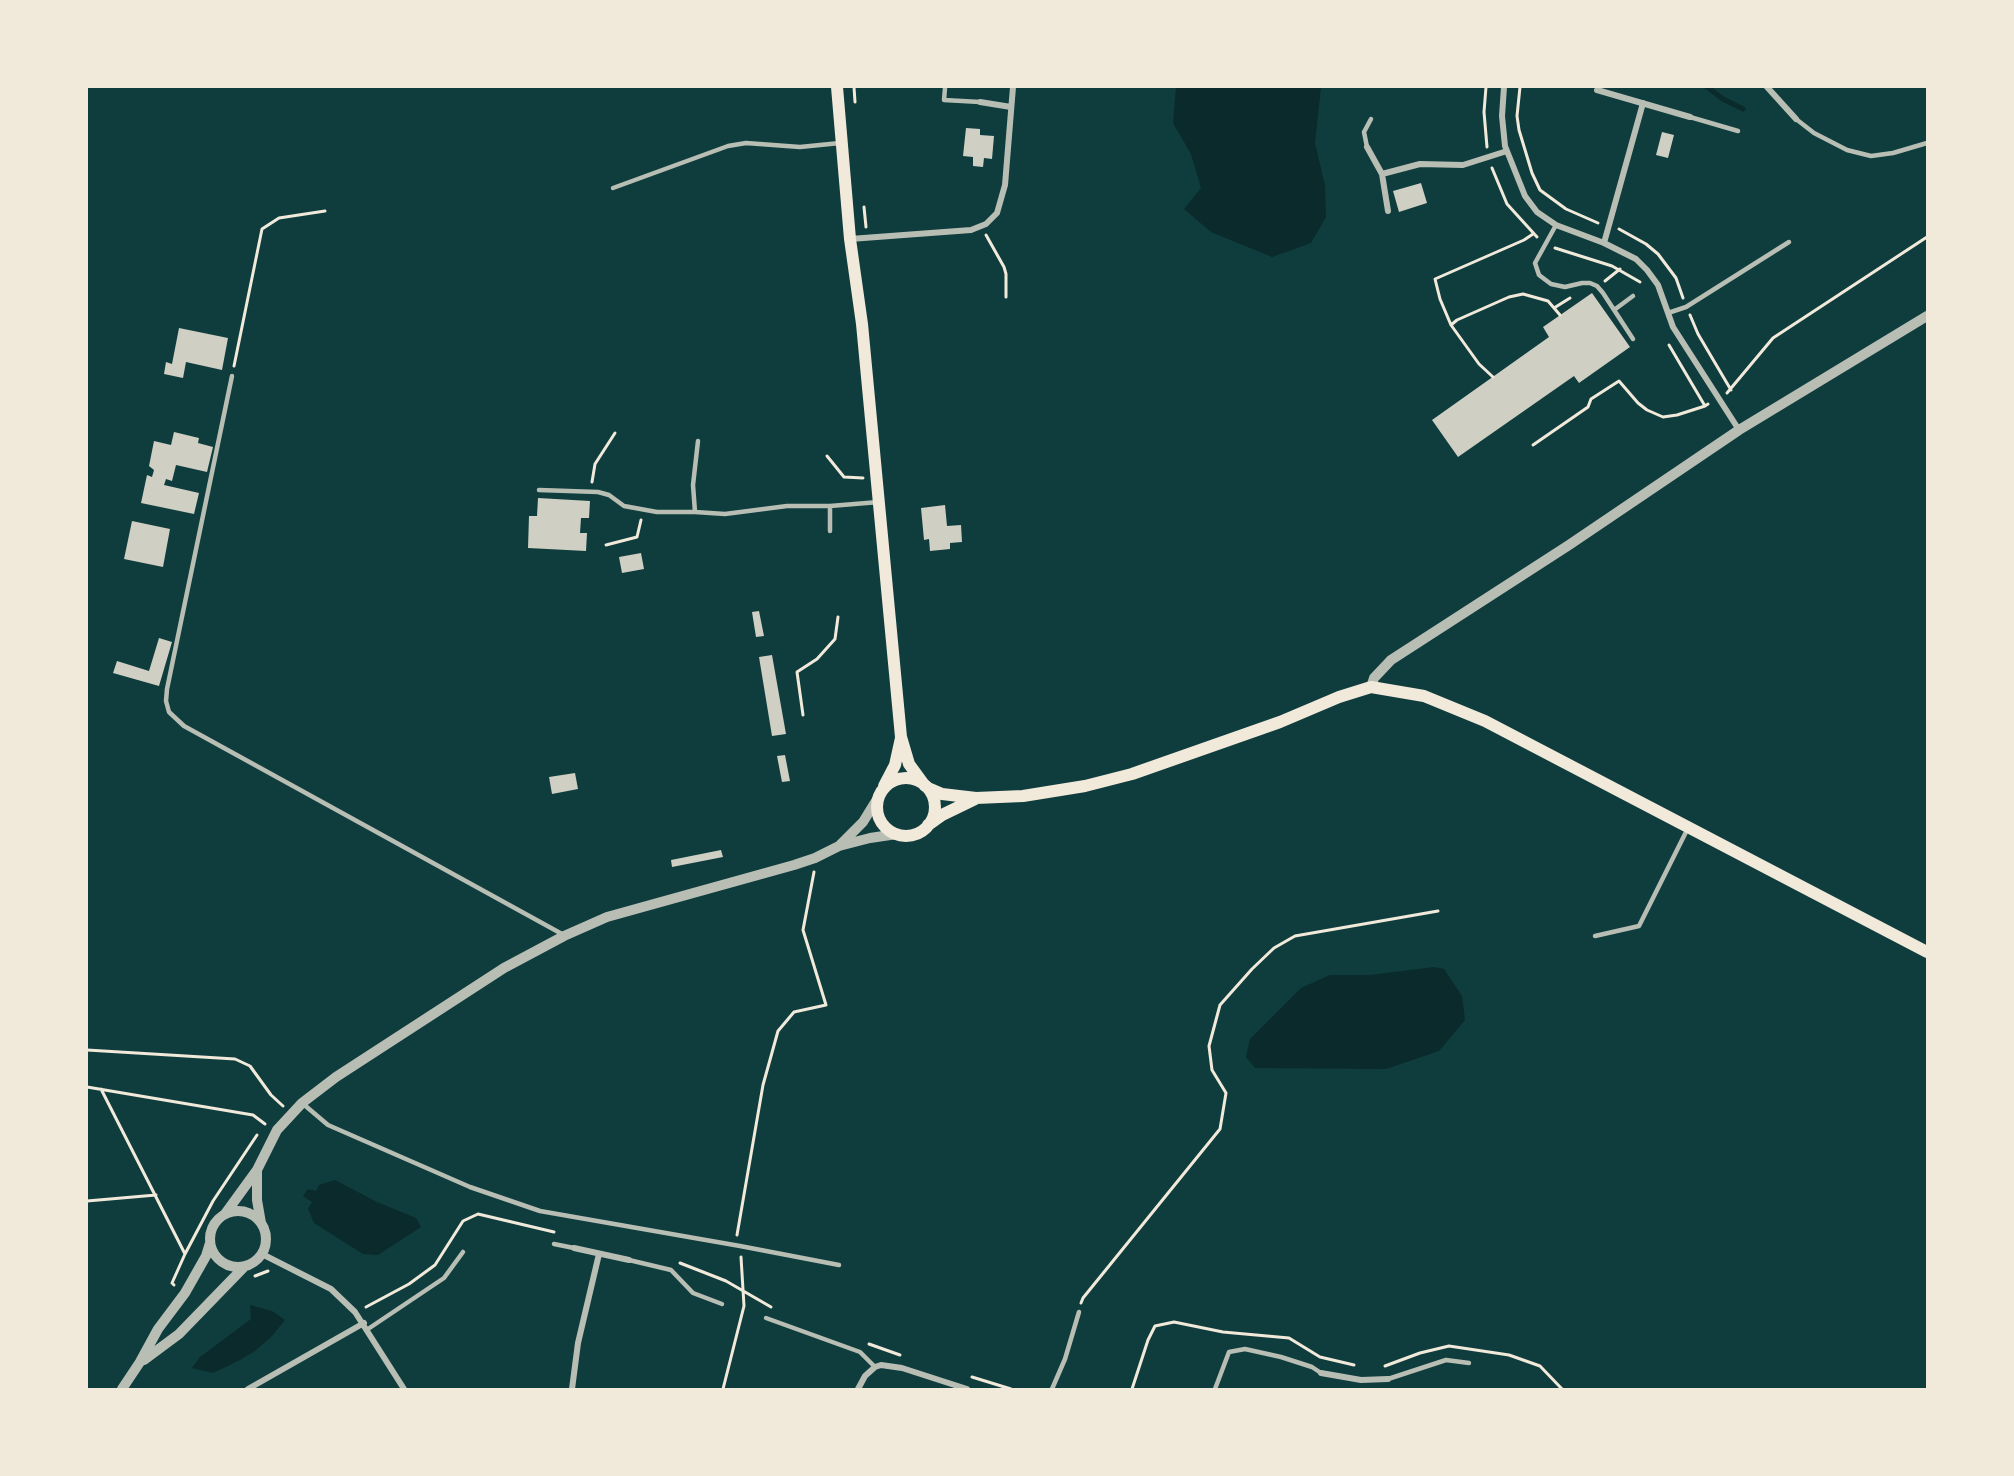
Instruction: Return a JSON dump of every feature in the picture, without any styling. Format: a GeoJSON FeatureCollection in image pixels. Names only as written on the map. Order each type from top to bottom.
{"type":"FeatureCollection","features":[{"type":"Feature","properties":{"kind":"main road"},"geometry":{"type":"LineString","coordinates":[[837,87],[850,239],[862,324],[901,737],[909,764],[927,787],[934,803],[931,820],[927,826]]}},
{"type":"Feature","properties":{"kind":"main road"},"geometry":{"type":"LineString","coordinates":[[881,793],[898,779],[908,778],[917,780],[942,794],[976,798],[1053,793],[1132,774],[1371,687],[1424,696],[1485,721],[1927,952]]}},
{"type":"Feature","properties":{"kind":"main road"},"geometry":{"type":"LineString","coordinates":[[901,737],[895,765],[877,806],[878,815],[889,830],[897,834],[913,835],[942,815],[976,798]]}},
{"type":"Feature","properties":{"kind":"street"},"geometry":{"type":"LineString","coordinates":[[850,239],[971,230],[982,226],[997,213],[1005,185],[1013,87]]}},
{"type":"Feature","properties":{"kind":"street"},"geometry":{"type":"LineString","coordinates":[[1504,87],[1503,134],[1507,151],[1525,196],[1537,212],[1556,225],[1604,243],[1636,259],[1647,270],[1658,285],[1673,327],[1739,430]]}},
{"type":"Feature","properties":{"kind":"street"},"geometry":{"type":"LineString","coordinates":[[1771,88],[1796,118]]}},
{"type":"Feature","properties":{"kind":"street"},"geometry":{"type":"LineString","coordinates":[[1597,90],[1690,117]]}},
{"type":"Feature","properties":{"kind":"street"},"geometry":{"type":"LineString","coordinates":[[980,102],[1011,107]]}},
{"type":"Feature","properties":{"kind":"street"},"geometry":{"type":"LineString","coordinates":[[1604,243],[1643,103]]}},
{"type":"Feature","properties":{"kind":"street"},"geometry":{"type":"LineString","coordinates":[[1367,147],[1382,174],[1388,211]]}},
{"type":"Feature","properties":{"kind":"street"},"geometry":{"type":"LineString","coordinates":[[1382,174],[1420,164],[1463,165],[1507,151]]}},
{"type":"Feature","properties":{"kind":"street"},"geometry":{"type":"LineString","coordinates":[[1371,687],[1374,678],[1391,660],[1569,545],[1739,430],[1927,316]]}},
{"type":"Feature","properties":{"kind":"street"},"geometry":{"type":"LineString","coordinates":[[839,846],[863,822],[881,793]]}},
{"type":"Feature","properties":{"kind":"street"},"geometry":{"type":"LineString","coordinates":[[122,1389],[141,1362],[158,1329],[185,1293],[206,1256],[213,1226],[225,1214],[257,1170],[277,1130],[302,1103],[336,1077],[504,968],[564,936],[607,917],[815,858],[839,846],[897,834]]}},
{"type":"Feature","properties":{"kind":"street"},"geometry":{"type":"LineString","coordinates":[[210,1243],[212,1252],[218,1260],[235,1268],[252,1264],[262,1254],[266,1238],[257,1200],[257,1170]]}},
{"type":"Feature","properties":{"kind":"street"},"geometry":{"type":"LineString","coordinates":[[225,1214],[241,1211],[249,1213],[261,1223]]}},
{"type":"Feature","properties":{"kind":"street"},"geometry":{"type":"LineString","coordinates":[[574,1248],[629,1260]]}},
{"type":"Feature","properties":{"kind":"street"},"geometry":{"type":"LineString","coordinates":[[262,1254],[331,1289],[366,1326],[404,1389]]}},
{"type":"Feature","properties":{"kind":"street"},"geometry":{"type":"LineString","coordinates":[[572,1389],[578,1343],[599,1254]]}},
{"type":"Feature","properties":{"kind":"street"},"geometry":{"type":"LineString","coordinates":[[141,1362],[179,1334],[245,1266]]}},
{"type":"Feature","properties":{"kind":"street"},"geometry":{"type":"LineString","coordinates":[[248,1389],[366,1326]]}},
{"type":"Feature","properties":{"kind":"street"},"geometry":{"type":"LineString","coordinates":[[858,1389],[865,1376],[875,1366],[882,1365],[902,1368],[967,1389]]}},
{"type":"Feature","properties":{"kind":"street"},"geometry":{"type":"LineString","coordinates":[[1321,1373],[1361,1380],[1388,1379]]}},
{"type":"Feature","properties":{"kind":"street"},"geometry":{"type":"LineString","coordinates":[[1361,1380],[1361,1389]]}},
{"type":"Feature","properties":{"kind":"lane"},"geometry":{"type":"LineString","coordinates":[[945,88],[944,100],[980,102]]}},
{"type":"Feature","properties":{"kind":"lane"},"geometry":{"type":"LineString","coordinates":[[1690,117],[1738,131]]}},
{"type":"Feature","properties":{"kind":"lane"},"geometry":{"type":"LineString","coordinates":[[1796,118],[1814,133],[1847,150],[1871,156],[1893,153],[1927,143]]}},
{"type":"Feature","properties":{"kind":"lane"},"geometry":{"type":"LineString","coordinates":[[1367,147],[1364,132],[1371,119]]}},
{"type":"Feature","properties":{"kind":"lane"},"geometry":{"type":"LineString","coordinates":[[613,188],[728,146],[746,143],[800,147],[843,142]]}},
{"type":"Feature","properties":{"kind":"lane"},"geometry":{"type":"LineString","coordinates":[[1556,225],[1536,263],[1539,275],[1551,284],[1565,287],[1582,283],[1597,286],[1633,339]]}},
{"type":"Feature","properties":{"kind":"lane"},"geometry":{"type":"LineString","coordinates":[[1668,313],[1686,307],[1789,242]]}},
{"type":"Feature","properties":{"kind":"lane"},"geometry":{"type":"LineString","coordinates":[[1614,310],[1633,296]]}},
{"type":"Feature","properties":{"kind":"lane"},"geometry":{"type":"LineString","coordinates":[[232,376],[167,689],[166,702],[169,711],[184,726],[564,936]]}},
{"type":"Feature","properties":{"kind":"lane"},"geometry":{"type":"LineString","coordinates":[[695,512],[693,485],[698,441]]}},
{"type":"Feature","properties":{"kind":"lane"},"geometry":{"type":"LineString","coordinates":[[539,490],[609,495],[624,506],[657,512],[725,514],[787,506],[830,506],[879,502]]}},
{"type":"Feature","properties":{"kind":"lane"},"geometry":{"type":"LineString","coordinates":[[830,506],[830,531]]}},
{"type":"Feature","properties":{"kind":"lane"},"geometry":{"type":"LineString","coordinates":[[1595,936],[1639,926],[1688,828]]}},
{"type":"Feature","properties":{"kind":"lane"},"geometry":{"type":"LineString","coordinates":[[302,1103],[328,1125],[470,1187],[540,1211],[740,1245],[839,1265]]}},
{"type":"Feature","properties":{"kind":"lane"},"geometry":{"type":"LineString","coordinates":[[554,1244],[574,1248]]}},
{"type":"Feature","properties":{"kind":"lane"},"geometry":{"type":"LineString","coordinates":[[366,1326],[444,1278],[463,1252]]}},
{"type":"Feature","properties":{"kind":"lane"},"geometry":{"type":"LineString","coordinates":[[629,1260],[671,1270],[693,1293],[722,1304]]}},
{"type":"Feature","properties":{"kind":"lane"},"geometry":{"type":"LineString","coordinates":[[1052,1389],[1065,1359],[1079,1312]]}},
{"type":"Feature","properties":{"kind":"lane"},"geometry":{"type":"LineString","coordinates":[[766,1318],[860,1352],[875,1366]]}},
{"type":"Feature","properties":{"kind":"lane"},"geometry":{"type":"LineString","coordinates":[[1215,1389],[1229,1352],[1245,1349],[1281,1357],[1312,1367],[1321,1373]]}},
{"type":"Feature","properties":{"kind":"lane"},"geometry":{"type":"LineString","coordinates":[[1388,1379],[1446,1360],[1469,1363]]}},
{"type":"Feature","properties":{"kind":"path"},"geometry":{"type":"LineString","coordinates":[[1486,87],[1484,112],[1488,157],[1507,204],[1544,244],[1612,266],[1642,284]]}},
{"type":"Feature","properties":{"kind":"path"},"geometry":{"type":"LineString","coordinates":[[1520,87],[1517,116],[1519,130],[1532,173],[1540,190],[1566,209],[1610,227]]}},
{"type":"Feature","properties":{"kind":"path"},"geometry":{"type":"LineString","coordinates":[[232,376],[262,229],[279,218],[325,211]]}},
{"type":"Feature","properties":{"kind":"path"},"geometry":{"type":"LineString","coordinates":[[982,226],[1004,267],[1006,297]]}},
{"type":"Feature","properties":{"kind":"path"},"geometry":{"type":"LineString","coordinates":[[1493,377],[1479,364],[1451,325],[1434,279],[1533,234]]}},
{"type":"Feature","properties":{"kind":"path"},"geometry":{"type":"LineString","coordinates":[[1533,445],[1587,406],[1591,399],[1619,381],[1647,410],[1664,417],[1705,406],[1719,399],[1731,390],[1773,338],[1927,237]]}},
{"type":"Feature","properties":{"kind":"path"},"geometry":{"type":"LineString","coordinates":[[1451,325],[1457,320],[1509,297],[1523,294],[1548,301],[1560,315]]}},
{"type":"Feature","properties":{"kind":"path"},"geometry":{"type":"LineString","coordinates":[[1668,343],[1705,406]]}},
{"type":"Feature","properties":{"kind":"path"},"geometry":{"type":"LineString","coordinates":[[591,492],[596,464],[615,433]]}},
{"type":"Feature","properties":{"kind":"path"},"geometry":{"type":"LineString","coordinates":[[827,456],[844,477],[876,477]]}},
{"type":"Feature","properties":{"kind":"path"},"geometry":{"type":"LineString","coordinates":[[606,545],[637,537],[644,510]]}},
{"type":"Feature","properties":{"kind":"path"},"geometry":{"type":"LineString","coordinates":[[803,715],[797,672],[817,659],[835,639],[838,617]]}},
{"type":"Feature","properties":{"kind":"path"},"geometry":{"type":"LineString","coordinates":[[723,1389],[744,1306],[737,1232],[763,1085],[778,1031],[794,1012],[826,1005],[804,930],[814,878],[815,858]]}},
{"type":"Feature","properties":{"kind":"path"},"geometry":{"type":"LineString","coordinates":[[1079,1312],[1083,1298],[1220,1129],[1226,1093],[1212,1070],[1209,1046],[1220,1005],[1252,969],[1274,948],[1295,936],[1438,911]]}},
{"type":"Feature","properties":{"kind":"path"},"geometry":{"type":"LineString","coordinates":[[87,1050],[235,1059],[250,1066],[271,1095],[291,1114]]}},
{"type":"Feature","properties":{"kind":"path"},"geometry":{"type":"LineString","coordinates":[[87,1087],[253,1115],[277,1130]]}},
{"type":"Feature","properties":{"kind":"path"},"geometry":{"type":"LineString","coordinates":[[101,1089],[185,1254]]}},
{"type":"Feature","properties":{"kind":"path"},"geometry":{"type":"LineString","coordinates":[[185,1293],[172,1283],[185,1254],[213,1201],[265,1124]]}},
{"type":"Feature","properties":{"kind":"path"},"geometry":{"type":"LineString","coordinates":[[87,1201],[156,1195]]}},
{"type":"Feature","properties":{"kind":"path"},"geometry":{"type":"LineString","coordinates":[[250,1278],[266,1270],[277,1273]]}},
{"type":"Feature","properties":{"kind":"path"},"geometry":{"type":"LineString","coordinates":[[1132,1389],[1155,1326],[1174,1322],[1223,1332],[1289,1338],[1320,1357],[1361,1367]]}},
{"type":"Feature","properties":{"kind":"path"},"geometry":{"type":"LineString","coordinates":[[1379,1366],[1388,1366],[1420,1353],[1449,1346],[1509,1354],[1540,1366],[1562,1389]]}},
{"type":"Feature","properties":{"kind":"water"},"geometry":{"type":"Polygon","coordinates":[[[1176,87],[1321,87],[1315,143],[1325,186],[1326,217],[1311,243],[1272,257],[1211,232],[1184,209],[1201,188],[1191,154],[1173,123],[1176,87]]]}},
{"type":"Feature","properties":{"kind":"water"},"geometry":{"type":"Polygon","coordinates":[[[1434,967],[1444,969],[1462,996],[1465,1020],[1439,1051],[1386,1069],[1255,1068],[1246,1057],[1250,1039],[1301,988],[1330,975],[1370,975],[1434,967]]]}},
{"type":"Feature","properties":{"kind":"water"},"geometry":{"type":"Polygon","coordinates":[[[335,1180],[377,1202],[416,1218],[421,1227],[378,1255],[363,1254],[314,1223],[308,1209],[312,1202],[303,1196],[308,1189],[316,1191],[319,1185],[335,1180]]]}},
{"type":"Feature","properties":{"kind":"water"},"geometry":{"type":"Polygon","coordinates":[[[250,1305],[272,1311],[285,1320],[272,1336],[240,1360],[213,1373],[192,1368],[200,1357],[251,1319],[250,1305]]]}},
{"type":"Feature","properties":{"kind":"building"},"geometry":{"type":"Polygon","coordinates":[[[966,128],[980,129],[980,135],[994,136],[992,159],[984,158],[983,167],[973,166],[973,157],[963,156],[966,128]]]}},
{"type":"Feature","properties":{"kind":"building"},"geometry":{"type":"Polygon","coordinates":[[[1662,132],[1674,135],[1668,158],[1656,155],[1662,132]]]}},
{"type":"Feature","properties":{"kind":"building"},"geometry":{"type":"Polygon","coordinates":[[[1421,183],[1427,203],[1399,212],[1393,191],[1421,183]]]}},
{"type":"Feature","properties":{"kind":"building"},"geometry":{"type":"Polygon","coordinates":[[[1592,293],[1630,347],[1579,383],[1574,376],[1458,457],[1432,420],[1549,337],[1543,327],[1592,293]]]}},
{"type":"Feature","properties":{"kind":"building"},"geometry":{"type":"Polygon","coordinates":[[[179,328],[228,338],[222,370],[186,362],[183,378],[164,374],[166,362],[172,364],[179,328]]]}},
{"type":"Feature","properties":{"kind":"building"},"geometry":{"type":"Polygon","coordinates":[[[174,432],[199,438],[198,443],[213,447],[207,472],[176,465],[172,481],[166,479],[164,485],[199,493],[194,514],[141,503],[147,475],[152,477],[154,470],[149,466],[154,441],[171,445],[174,432]]]}},
{"type":"Feature","properties":{"kind":"building"},"geometry":{"type":"Polygon","coordinates":[[[538,498],[590,501],[589,518],[581,518],[580,533],[587,533],[586,551],[528,548],[529,516],[537,516],[538,498]]]}},
{"type":"Feature","properties":{"kind":"building"},"geometry":{"type":"Polygon","coordinates":[[[945,505],[947,526],[961,525],[962,542],[950,543],[950,549],[930,551],[929,539],[924,540],[921,508],[945,505]]]}},
{"type":"Feature","properties":{"kind":"building"},"geometry":{"type":"Polygon","coordinates":[[[132,521],[170,529],[163,567],[124,559],[132,521]]]}},
{"type":"Feature","properties":{"kind":"building"},"geometry":{"type":"Polygon","coordinates":[[[641,553],[644,569],[622,573],[619,557],[641,553]]]}},
{"type":"Feature","properties":{"kind":"building"},"geometry":{"type":"Polygon","coordinates":[[[759,611],[764,636],[756,637],[752,612],[759,611]]]}},
{"type":"Feature","properties":{"kind":"building"},"geometry":{"type":"Polygon","coordinates":[[[159,638],[172,642],[159,686],[113,673],[117,661],[149,671],[159,638]]]}},
{"type":"Feature","properties":{"kind":"building"},"geometry":{"type":"Polygon","coordinates":[[[772,655],[786,734],[772,736],[759,657],[772,655]]]}},
{"type":"Feature","properties":{"kind":"building"},"geometry":{"type":"Polygon","coordinates":[[[785,755],[790,781],[782,782],[777,756],[785,755]]]}},
{"type":"Feature","properties":{"kind":"building"},"geometry":{"type":"Polygon","coordinates":[[[575,773],[578,789],[552,794],[549,777],[575,773]]]}},
{"type":"Feature","properties":{"kind":"building"},"geometry":{"type":"Polygon","coordinates":[[[721,850],[723,857],[672,867],[671,860],[721,850]]]}},
{"type":"Feature","properties":{"kind":"waterway"},"geometry":{"type":"LineString","coordinates":[[1707,87],[1723,99],[1743,109]]}}]}
